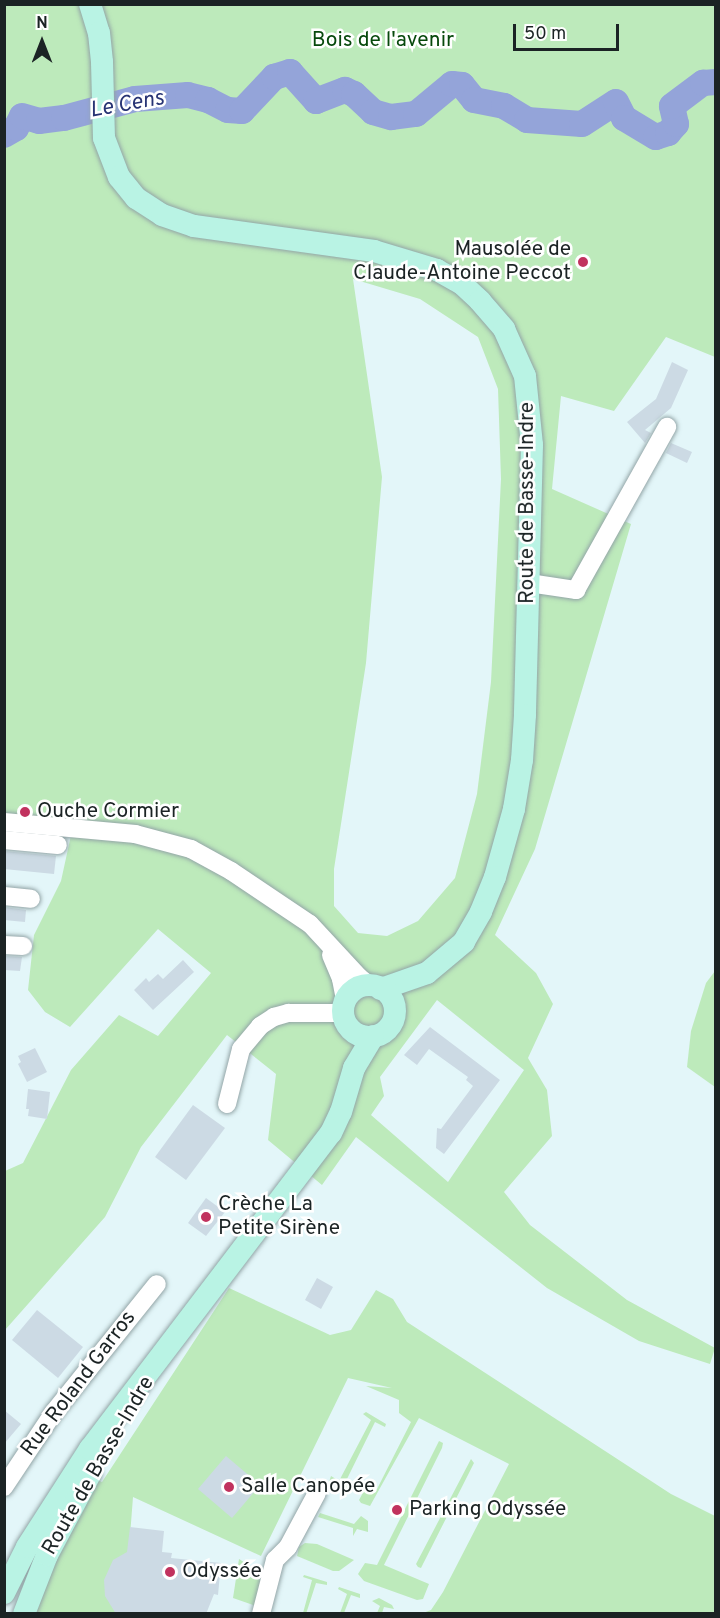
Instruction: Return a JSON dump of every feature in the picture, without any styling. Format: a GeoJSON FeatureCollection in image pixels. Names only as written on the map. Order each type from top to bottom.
{"type":"FeatureCollection","features":[{"type":"Feature","properties":{"kind":"main road","name":"Route de Basse-Indre"},"geometry":{"type":"LineString","coordinates":[[90,4],[100,43],[102,125],[108,153],[119,177],[136,198],[162,215],[194,226],[374,251],[407,259],[437,270],[462,284],[480,301],[504,329],[518,356],[529,398],[532,445],[523,749],[514,809],[495,877],[481,912],[464,942],[427,974],[394,1014]]}},
{"type":"Feature","properties":{"kind":"main road","name":"Route de Basse-Indre"},"geometry":{"type":"LineString","coordinates":[[376,987],[427,974]]}},
{"type":"Feature","properties":{"kind":"main road"},"geometry":{"type":"LineString","coordinates":[[376,987],[389,996],[394,1014],[390,1028],[373,1036],[363,1036],[346,1014],[355,989],[376,987]]}},
{"type":"Feature","properties":{"kind":"main road","name":"Route de Basse-Indre"},"geometry":{"type":"LineString","coordinates":[[346,1014],[354,1068]]}},
{"type":"Feature","properties":{"kind":"main road","name":"Route de Basse-Indre"},"geometry":{"type":"LineString","coordinates":[[4,1593],[27,1547],[50,1509],[133,1389],[164,1352],[331,1133],[341,1112],[354,1068],[373,1036]]}},
{"type":"Feature","properties":{"kind":"main road","name":"Route de Basse-Indre"},"geometry":{"type":"LineString","coordinates":[[24,1614],[47,1555],[68,1512],[164,1352]]}},
{"type":"Feature","properties":{"kind":"street"},"geometry":{"type":"LineString","coordinates":[[529,583],[576,590],[667,427]]}},
{"type":"Feature","properties":{"kind":"street"},"geometry":{"type":"LineString","coordinates":[[4,822],[135,834],[191,849],[310,924],[358,977],[376,987]]}},
{"type":"Feature","properties":{"kind":"street"},"geometry":{"type":"LineString","coordinates":[[4,840],[58,845]]}},
{"type":"Feature","properties":{"kind":"street"},"geometry":{"type":"LineString","coordinates":[[4,896],[31,898]]}},
{"type":"Feature","properties":{"kind":"street"},"geometry":{"type":"LineString","coordinates":[[226,1104],[241,1049],[260,1026],[274,1017],[288,1013],[346,1014],[336,964],[324,940]]}},
{"type":"Feature","properties":{"kind":"street"},"geometry":{"type":"LineString","coordinates":[[4,945],[23,946]]}},
{"type":"Feature","properties":{"kind":"street","name":"Rue Roland Garros"},"geometry":{"type":"LineString","coordinates":[[4,1487],[68,1394],[157,1284]]}},
{"type":"Feature","properties":{"kind":"street"},"geometry":{"type":"LineString","coordinates":[[261,1614],[276,1562],[295,1536],[317,1493]]}},
{"type":"Feature","properties":{"kind":"green space","name":"Bois de l'avenir"},"geometry":{"type":"Polygon","coordinates":[[[5,5],[715,5],[715,357],[666,337],[614,411],[561,396],[552,489],[631,524],[535,849],[495,935],[536,973],[553,1004],[528,1058],[547,1090],[552,1136],[504,1192],[530,1225],[627,1300],[715,1348],[710,1364],[639,1341],[547,1288],[356,1137],[322,1185],[268,1140],[276,1074],[227,1035],[141,1147],[105,1217],[5,1330],[5,1171],[23,1163],[71,1070],[119,1015],[158,1036],[211,973],[158,929],[70,1027],[45,1012],[28,990],[34,935],[61,881],[73,826],[5,815],[5,5]],[[353,279],[382,477],[366,663],[334,869],[334,906],[358,933],[387,936],[418,921],[455,878],[477,794],[491,682],[501,479],[498,389],[478,337],[420,299],[353,279]],[[437,1000],[380,1077],[384,1096],[371,1115],[448,1182],[524,1070],[437,1000]]]}},
{"type":"Feature","properties":{"kind":"green space"},"geometry":{"type":"Polygon","coordinates":[[[715,971],[715,1087],[687,1067],[691,1031],[706,983],[715,971]]]}},
{"type":"Feature","properties":{"kind":"green space"},"geometry":{"type":"Polygon","coordinates":[[[229,1288],[330,1335],[351,1330],[376,1290],[393,1299],[407,1322],[671,1494],[715,1516],[715,1613],[423,1613],[431,1610],[443,1592],[509,1464],[419,1418],[370,1506],[361,1503],[359,1500],[365,1489],[375,1493],[411,1422],[399,1413],[399,1400],[366,1386],[392,1388],[348,1378],[261,1556],[133,1497],[124,1614],[32,1614],[38,1595],[97,1480],[102,1482],[229,1288]]]}},
{"type":"Feature","properties":{"kind":"green space"},"geometry":{"type":"Polygon","coordinates":[[[366,1412],[386,1424],[385,1427],[375,1422],[345,1483],[353,1491],[329,1482],[331,1476],[339,1481],[371,1420],[363,1414],[366,1412]]]}},
{"type":"Feature","properties":{"kind":"green space"},"geometry":{"type":"Polygon","coordinates":[[[439,1441],[443,1443],[442,1448],[384,1565],[429,1584],[423,1599],[417,1600],[364,1581],[358,1574],[365,1563],[377,1565],[439,1441]]]}},
{"type":"Feature","properties":{"kind":"green space"},"geometry":{"type":"Polygon","coordinates":[[[471,1459],[474,1463],[421,1568],[418,1567],[416,1564],[471,1459]]]}},
{"type":"Feature","properties":{"kind":"green space"},"geometry":{"type":"Polygon","coordinates":[[[320,1513],[354,1524],[361,1516],[368,1521],[368,1532],[357,1529],[353,1536],[353,1528],[318,1517],[320,1513]]]}},
{"type":"Feature","properties":{"kind":"green space"},"geometry":{"type":"Polygon","coordinates":[[[305,1543],[317,1544],[354,1560],[339,1571],[333,1571],[297,1556],[299,1547],[305,1543]]]}},
{"type":"Feature","properties":{"kind":"green space"},"geometry":{"type":"Polygon","coordinates":[[[239,1559],[258,1571],[261,1585],[256,1606],[233,1598],[239,1559]]]}},
{"type":"Feature","properties":{"kind":"green space"},"geometry":{"type":"Polygon","coordinates":[[[304,1575],[327,1582],[327,1585],[316,1583],[306,1614],[303,1613],[312,1580],[303,1577],[304,1575]]]}},
{"type":"Feature","properties":{"kind":"green space"},"geometry":{"type":"Polygon","coordinates":[[[339,1587],[360,1594],[360,1598],[351,1595],[344,1613],[340,1613],[347,1594],[338,1589],[339,1587]]]}},
{"type":"Feature","properties":{"kind":"green space"},"geometry":{"type":"Polygon","coordinates":[[[379,1598],[392,1605],[394,1609],[384,1607],[382,1613],[377,1613],[380,1606],[372,1601],[379,1598]]]}},
{"type":"Feature","properties":{"kind":"building"},"geometry":{"type":"Polygon","coordinates":[[[672,362],[688,370],[671,408],[645,430],[651,433],[645,443],[627,422],[656,399],[672,362]]]}},
{"type":"Feature","properties":{"kind":"building"},"geometry":{"type":"Polygon","coordinates":[[[671,443],[692,452],[687,463],[666,453],[671,443]]]}},
{"type":"Feature","properties":{"kind":"building"},"geometry":{"type":"Polygon","coordinates":[[[4,851],[56,856],[54,874],[4,869],[4,851]]]}},
{"type":"Feature","properties":{"kind":"building"},"geometry":{"type":"Polygon","coordinates":[[[4,907],[26,910],[25,922],[4,920],[4,907]]]}},
{"type":"Feature","properties":{"kind":"building"},"geometry":{"type":"Polygon","coordinates":[[[4,956],[22,957],[20,971],[4,970],[4,956]]]}},
{"type":"Feature","properties":{"kind":"building"},"geometry":{"type":"Polygon","coordinates":[[[183,960],[194,972],[153,1010],[134,990],[146,978],[149,982],[158,974],[163,979],[183,960]]]}},
{"type":"Feature","properties":{"kind":"building"},"geometry":{"type":"Polygon","coordinates":[[[430,1027],[500,1080],[444,1154],[436,1148],[437,1128],[441,1129],[473,1086],[466,1080],[468,1077],[429,1049],[417,1065],[404,1055],[430,1027]]]}},
{"type":"Feature","properties":{"kind":"building"},"geometry":{"type":"Polygon","coordinates":[[[35,1048],[47,1072],[27,1082],[18,1064],[21,1062],[18,1056],[35,1048]]]}},
{"type":"Feature","properties":{"kind":"building"},"geometry":{"type":"Polygon","coordinates":[[[28,1089],[50,1092],[47,1119],[28,1116],[29,1109],[26,1109],[28,1089]]]}},
{"type":"Feature","properties":{"kind":"building"},"geometry":{"type":"Polygon","coordinates":[[[193,1105],[225,1128],[186,1180],[155,1157],[193,1105]]]}},
{"type":"Feature","properties":{"kind":"building","name":"Crèche La Petite Sirène"},"geometry":{"type":"Polygon","coordinates":[[[206,1198],[225,1212],[206,1236],[188,1223],[206,1198]]]}},
{"type":"Feature","properties":{"kind":"building"},"geometry":{"type":"Polygon","coordinates":[[[317,1278],[333,1287],[321,1309],[305,1300],[317,1278]]]}},
{"type":"Feature","properties":{"kind":"building"},"geometry":{"type":"Polygon","coordinates":[[[37,1310],[83,1347],[58,1378],[12,1340],[37,1310]]]}},
{"type":"Feature","properties":{"kind":"building"},"geometry":{"type":"Polygon","coordinates":[[[4,1410],[21,1424],[4,1444],[4,1410]]]}},
{"type":"Feature","properties":{"kind":"building","name":"Salle Canopée"},"geometry":{"type":"Polygon","coordinates":[[[226,1456],[260,1485],[232,1518],[198,1489],[226,1456]]]}},
{"type":"Feature","properties":{"kind":"building","name":"Odyssée"},"geometry":{"type":"Polygon","coordinates":[[[130,1527],[164,1531],[162,1552],[172,1553],[171,1558],[221,1563],[218,1595],[214,1594],[206,1614],[116,1614],[105,1596],[104,1580],[113,1560],[127,1552],[130,1527]]]}},
{"type":"Feature","properties":{"kind":"waterway","name":"Le Cens"},"geometry":{"type":"LineString","coordinates":[[4,135],[16,128],[22,116],[39,121],[64,118],[135,99],[188,95],[208,100],[228,110],[242,111],[274,77],[290,72],[316,101],[345,90],[354,94],[373,112],[391,117],[416,114],[452,84],[462,85],[474,100],[504,106],[527,120],[582,124],[616,102],[624,118],[656,137],[668,133],[676,124],[672,106],[703,83],[716,82]]}},
{"type":"Feature","properties":{"kind":"place","name":"Mausolée de Claude-Antoine Peccot"},"geometry":{"type":"Point","coordinates":[583,262]}},
{"type":"Feature","properties":{"kind":"place","name":"Ouche Cormier"},"geometry":{"type":"Point","coordinates":[25,812]}},
{"type":"Feature","properties":{"kind":"place","name":"Crèche La Petite Sirène"},"geometry":{"type":"Point","coordinates":[206,1217]}},
{"type":"Feature","properties":{"kind":"place","name":"Salle Canopée"},"geometry":{"type":"Point","coordinates":[229,1487]}},
{"type":"Feature","properties":{"kind":"place","name":"Parking Odyssée"},"geometry":{"type":"Point","coordinates":[397,1510]}},
{"type":"Feature","properties":{"kind":"place","name":"Odyssée"},"geometry":{"type":"Point","coordinates":[170,1572]}}]}
